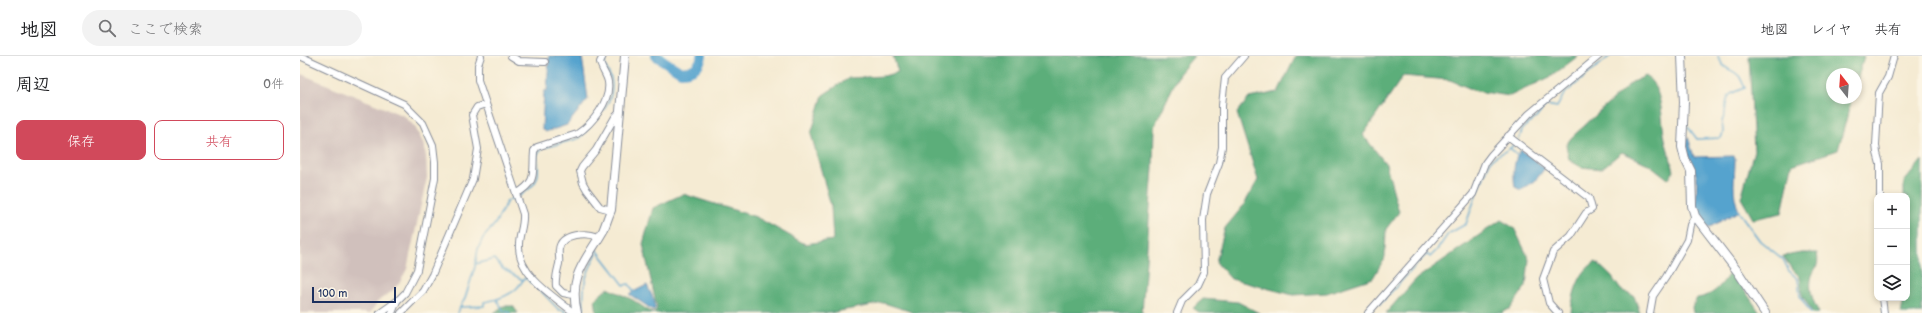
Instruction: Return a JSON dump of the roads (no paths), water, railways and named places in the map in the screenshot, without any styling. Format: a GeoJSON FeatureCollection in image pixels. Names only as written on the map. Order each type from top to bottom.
{"type":"FeatureCollection","features":[{"type":"Feature","properties":{"kind":"street"},"geometry":{"type":"LineString","coordinates":[[300,56],[404,104],[423,123],[430,137],[435,154],[435,178],[420,258],[414,279],[397,302],[392,313]]}},
{"type":"Feature","properties":{"kind":"street"},"geometry":{"type":"LineString","coordinates":[[481,56],[478,65],[478,80],[523,222],[519,242],[521,261],[534,280],[574,313]]}},
{"type":"Feature","properties":{"kind":"street"},"geometry":{"type":"LineString","coordinates":[[511,56],[519,61],[545,62]]}},
{"type":"Feature","properties":{"kind":"street"},"geometry":{"type":"LineString","coordinates":[[516,196],[533,180],[534,151],[537,148],[577,134],[583,130],[601,108],[605,101],[608,87],[608,81],[600,62],[603,56]]}},
{"type":"Feature","properties":{"kind":"street"},"geometry":{"type":"LineString","coordinates":[[577,313],[574,294],[577,274],[611,210],[625,56]]}},
{"type":"Feature","properties":{"kind":"street"},"geometry":{"type":"LineString","coordinates":[[1177,313],[1182,301],[1198,285],[1204,272],[1203,220],[1207,194],[1219,163],[1222,147],[1222,105],[1225,78],[1244,56]]}},
{"type":"Feature","properties":{"kind":"street"},"geometry":{"type":"LineString","coordinates":[[1368,313],[1473,194],[1485,163],[1508,136],[1529,114],[1599,56]]}},
{"type":"Feature","properties":{"kind":"street"},"geometry":{"type":"LineString","coordinates":[[1682,56],[1684,102],[1682,147],[1685,159],[1691,171],[1692,206],[1695,216],[1738,272],[1764,313]]}},
{"type":"Feature","properties":{"kind":"street"},"geometry":{"type":"LineString","coordinates":[[1880,193],[1880,164],[1876,153],[1879,93],[1888,77],[1894,56]]}},
{"type":"Feature","properties":{"kind":"street"},"geometry":{"type":"LineString","coordinates":[[401,313],[423,291],[432,275],[473,179],[478,149],[472,115],[477,107],[486,104]]}},
{"type":"Feature","properties":{"kind":"street"},"geometry":{"type":"LineString","coordinates":[[611,210],[600,207],[583,183],[580,171],[619,113]]}},
{"type":"Feature","properties":{"kind":"street"},"geometry":{"type":"LineString","coordinates":[[1508,136],[1589,198],[1592,209],[1586,213],[1571,236],[1553,252],[1543,279],[1549,303],[1558,313]]}},
{"type":"Feature","properties":{"kind":"street"},"geometry":{"type":"LineString","coordinates":[[1650,313],[1653,296],[1666,277],[1686,240],[1695,216]]}},
{"type":"Feature","properties":{"kind":"street"},"geometry":{"type":"LineString","coordinates":[[574,294],[563,293],[556,286],[555,279],[559,263],[560,245],[564,240],[571,236],[591,233],[598,237]]}},
{"type":"Feature","properties":{"kind":"street"},"geometry":{"type":"LineString","coordinates":[[1882,301],[1884,313]]}},
{"type":"Feature","properties":{"kind":"street"},"geometry":{"type":"LineString","coordinates":[[380,313],[397,302]]}},
{"type":"Feature","properties":{"kind":"water"},"geometry":{"type":"Polygon","coordinates":[[[549,56],[582,57],[588,99],[567,125],[545,132],[542,129],[544,91],[547,91],[549,56]]]}},
{"type":"Feature","properties":{"kind":"water"},"geometry":{"type":"Polygon","coordinates":[[[1688,137],[1694,157],[1734,156],[1735,159],[1734,192],[1739,211],[1708,228],[1701,218],[1696,206],[1697,177],[1689,158],[1686,139],[1688,137]]]}},
{"type":"Feature","properties":{"kind":"water"},"geometry":{"type":"Polygon","coordinates":[[[1521,150],[1545,168],[1535,181],[1521,190],[1515,187],[1514,172],[1516,158],[1521,150]]]}},
{"type":"Feature","properties":{"kind":"water"},"geometry":{"type":"Polygon","coordinates":[[[647,285],[654,300],[655,309],[653,310],[629,294],[647,285]]]}},
{"type":"Feature","properties":{"kind":"waterway"},"geometry":{"type":"LineString","coordinates":[[602,112],[609,101],[612,88],[611,79],[605,65],[605,59],[607,56]]}},
{"type":"Feature","properties":{"kind":"waterway"},"geometry":{"type":"LineString","coordinates":[[656,56],[681,72],[689,71],[695,68],[702,56]]}},
{"type":"Feature","properties":{"kind":"waterway"},"geometry":{"type":"LineString","coordinates":[[1519,139],[1523,128],[1536,118],[1546,105],[1557,107],[1564,94],[1610,56]]}},
{"type":"Feature","properties":{"kind":"waterway"},"geometry":{"type":"LineString","coordinates":[[1688,127],[1697,139],[1721,138],[1723,132],[1722,122],[1725,114],[1727,99],[1734,92],[1745,88],[1739,76],[1723,65],[1718,56]]}},
{"type":"Feature","properties":{"kind":"waterway"},"geometry":{"type":"LineString","coordinates":[[547,147],[580,138],[589,127]]}},
{"type":"Feature","properties":{"kind":"waterway"},"geometry":{"type":"LineString","coordinates":[[1380,304],[1427,254],[1430,257],[1437,250],[1448,234],[1466,224],[1491,160],[1512,147],[1514,144]]}},
{"type":"Feature","properties":{"kind":"waterway"},"geometry":{"type":"LineString","coordinates":[[519,196],[531,188],[537,179],[537,155],[541,149]]}},
{"type":"Feature","properties":{"kind":"waterway"},"geometry":{"type":"LineString","coordinates":[[1511,149],[1518,156]]}},
{"type":"Feature","properties":{"kind":"waterway"},"geometry":{"type":"LineString","coordinates":[[457,313],[465,298],[475,267],[478,249],[483,238],[495,224],[507,201],[516,197]]}},
{"type":"Feature","properties":{"kind":"waterway"},"geometry":{"type":"LineString","coordinates":[[1738,211],[1760,241],[1783,259],[1789,271],[1798,279],[1800,296],[1811,313]]}},
{"type":"Feature","properties":{"kind":"waterway"},"geometry":{"type":"LineString","coordinates":[[595,250],[597,250],[624,285],[629,284],[634,292]]}},
{"type":"Feature","properties":{"kind":"waterway"},"geometry":{"type":"LineString","coordinates":[[580,310],[584,309],[583,293],[585,281],[596,255],[593,251]]}},
{"type":"Feature","properties":{"kind":"waterway"},"geometry":{"type":"LineString","coordinates":[[475,264],[495,259],[503,269],[523,280]]}},
{"type":"Feature","properties":{"kind":"waterway"},"geometry":{"type":"LineString","coordinates":[[461,307],[484,306],[484,302],[510,294],[525,278],[539,289],[559,310],[564,310],[566,313]]}},
{"type":"Feature","properties":{"kind":"waterway"},"geometry":{"type":"LineString","coordinates":[[497,300],[503,310],[510,313]]}}]}
